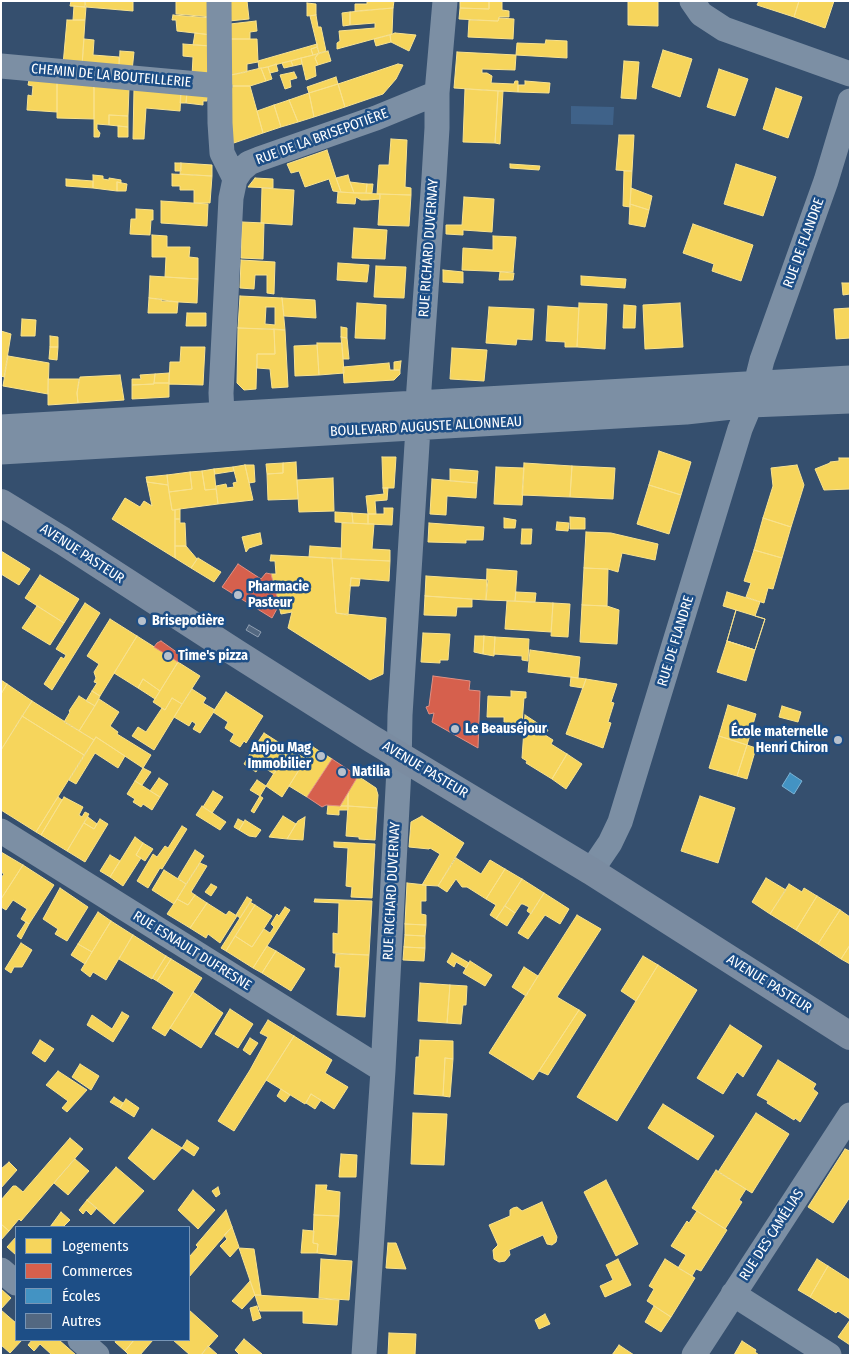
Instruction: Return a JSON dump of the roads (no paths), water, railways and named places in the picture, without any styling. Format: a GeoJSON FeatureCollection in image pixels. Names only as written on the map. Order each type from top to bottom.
{"type":"FeatureCollection","features":[{"type":"Feature","properties":{"kind":"main road","name":"AVENUE PASTEUR"},"geometry":{"type":"LineString","coordinates":[[1,503],[64,541],[212,639],[591,871],[850,1036]]}},
{"type":"Feature","properties":{"kind":"street"},"geometry":{"type":"LineString","coordinates":[[219,1],[222,153],[235,179],[231,198],[221,393],[222,415]]}},
{"type":"Feature","properties":{"kind":"street"},"geometry":{"type":"LineString","coordinates":[[437,93],[445,1]]}},
{"type":"Feature","properties":{"kind":"street"},"geometry":{"type":"LineString","coordinates":[[692,1],[701,14],[724,29],[850,74]]}},
{"type":"Feature","properties":{"kind":"street","name":"CHEMIN DE LA BOUTEILLERIE"},"geometry":{"type":"LineString","coordinates":[[1,66],[220,86]]}},
{"type":"Feature","properties":{"kind":"street","name":"RUE DE LA BRISEPOTIÈRE"},"geometry":{"type":"LineString","coordinates":[[235,179],[241,170],[259,158],[376,118],[437,93]]}},
{"type":"Feature","properties":{"kind":"street","name":"RUE RICHARD DUVERNAY"},"geometry":{"type":"LineString","coordinates":[[418,402],[435,158],[437,93]]}},
{"type":"Feature","properties":{"kind":"street","name":"RUE DE FLANDRE"},"geometry":{"type":"LineString","coordinates":[[591,871],[610,843],[620,822],[762,360],[826,181],[850,101]]}},
{"type":"Feature","properties":{"kind":"street"},"geometry":{"type":"LineString","coordinates":[[1,427],[418,402],[573,395],[753,394],[850,378]]}},
{"type":"Feature","properties":{"kind":"street","name":"BOULEVARD AUGUSTE ALLONNEAU"},"geometry":{"type":"LineString","coordinates":[[1,452],[686,412],[753,394],[850,401]]}},
{"type":"Feature","properties":{"kind":"street","name":"RUE RICHARD DUVERNAY"},"geometry":{"type":"LineString","coordinates":[[364,1355],[383,1070],[400,715],[418,428]]}},
{"type":"Feature","properties":{"kind":"street","name":"RUE ESNAULT DUFRESNE"},"geometry":{"type":"LineString","coordinates":[[1,831],[383,1070]]}},
{"type":"Feature","properties":{"kind":"street","name":"RUE DES CAMÉLIAS"},"geometry":{"type":"LineString","coordinates":[[694,1355],[850,1115]]}},
{"type":"Feature","properties":{"kind":"street"},"geometry":{"type":"LineString","coordinates":[[1,1270],[15,1282]]}},
{"type":"Feature","properties":{"kind":"street"},"geometry":{"type":"LineString","coordinates":[[733,1294],[829,1355]]}},
{"type":"Feature","properties":{"kind":"street"},"geometry":{"type":"LineString","coordinates":[[81,1341],[97,1355]]}},
{"type":"Feature","properties":{"kind":"water"},"geometry":{"type":"Polygon","coordinates":[[[571,106],[614,107],[613,125],[571,124],[571,106]]]}},
{"type":"Feature","properties":{"kind":"tram line"},"geometry":{"type":"LineString","coordinates":[[1,440],[850,390]]}},
{"type":"Feature","properties":{"kind":"place","name":"Pharmacie Pasteur"},"geometry":{"type":"Point","coordinates":[238,595]}},
{"type":"Feature","properties":{"kind":"place","name":"Brisepotière"},"geometry":{"type":"Point","coordinates":[142,621]}},
{"type":"Feature","properties":{"kind":"place","name":"Time's pizza"},"geometry":{"type":"Point","coordinates":[168,656]}},
{"type":"Feature","properties":{"kind":"place","name":"Le Beauséjour"},"geometry":{"type":"Point","coordinates":[455,729]}},
{"type":"Feature","properties":{"kind":"place","name":"École maternelle Henri Chiron"},"geometry":{"type":"Point","coordinates":[838,740]}},
{"type":"Feature","properties":{"kind":"place","name":"Anjou Mag Immobilier"},"geometry":{"type":"Point","coordinates":[321,756]}},
{"type":"Feature","properties":{"kind":"place","name":"Natilia"},"geometry":{"type":"Point","coordinates":[342,772]}}]}
